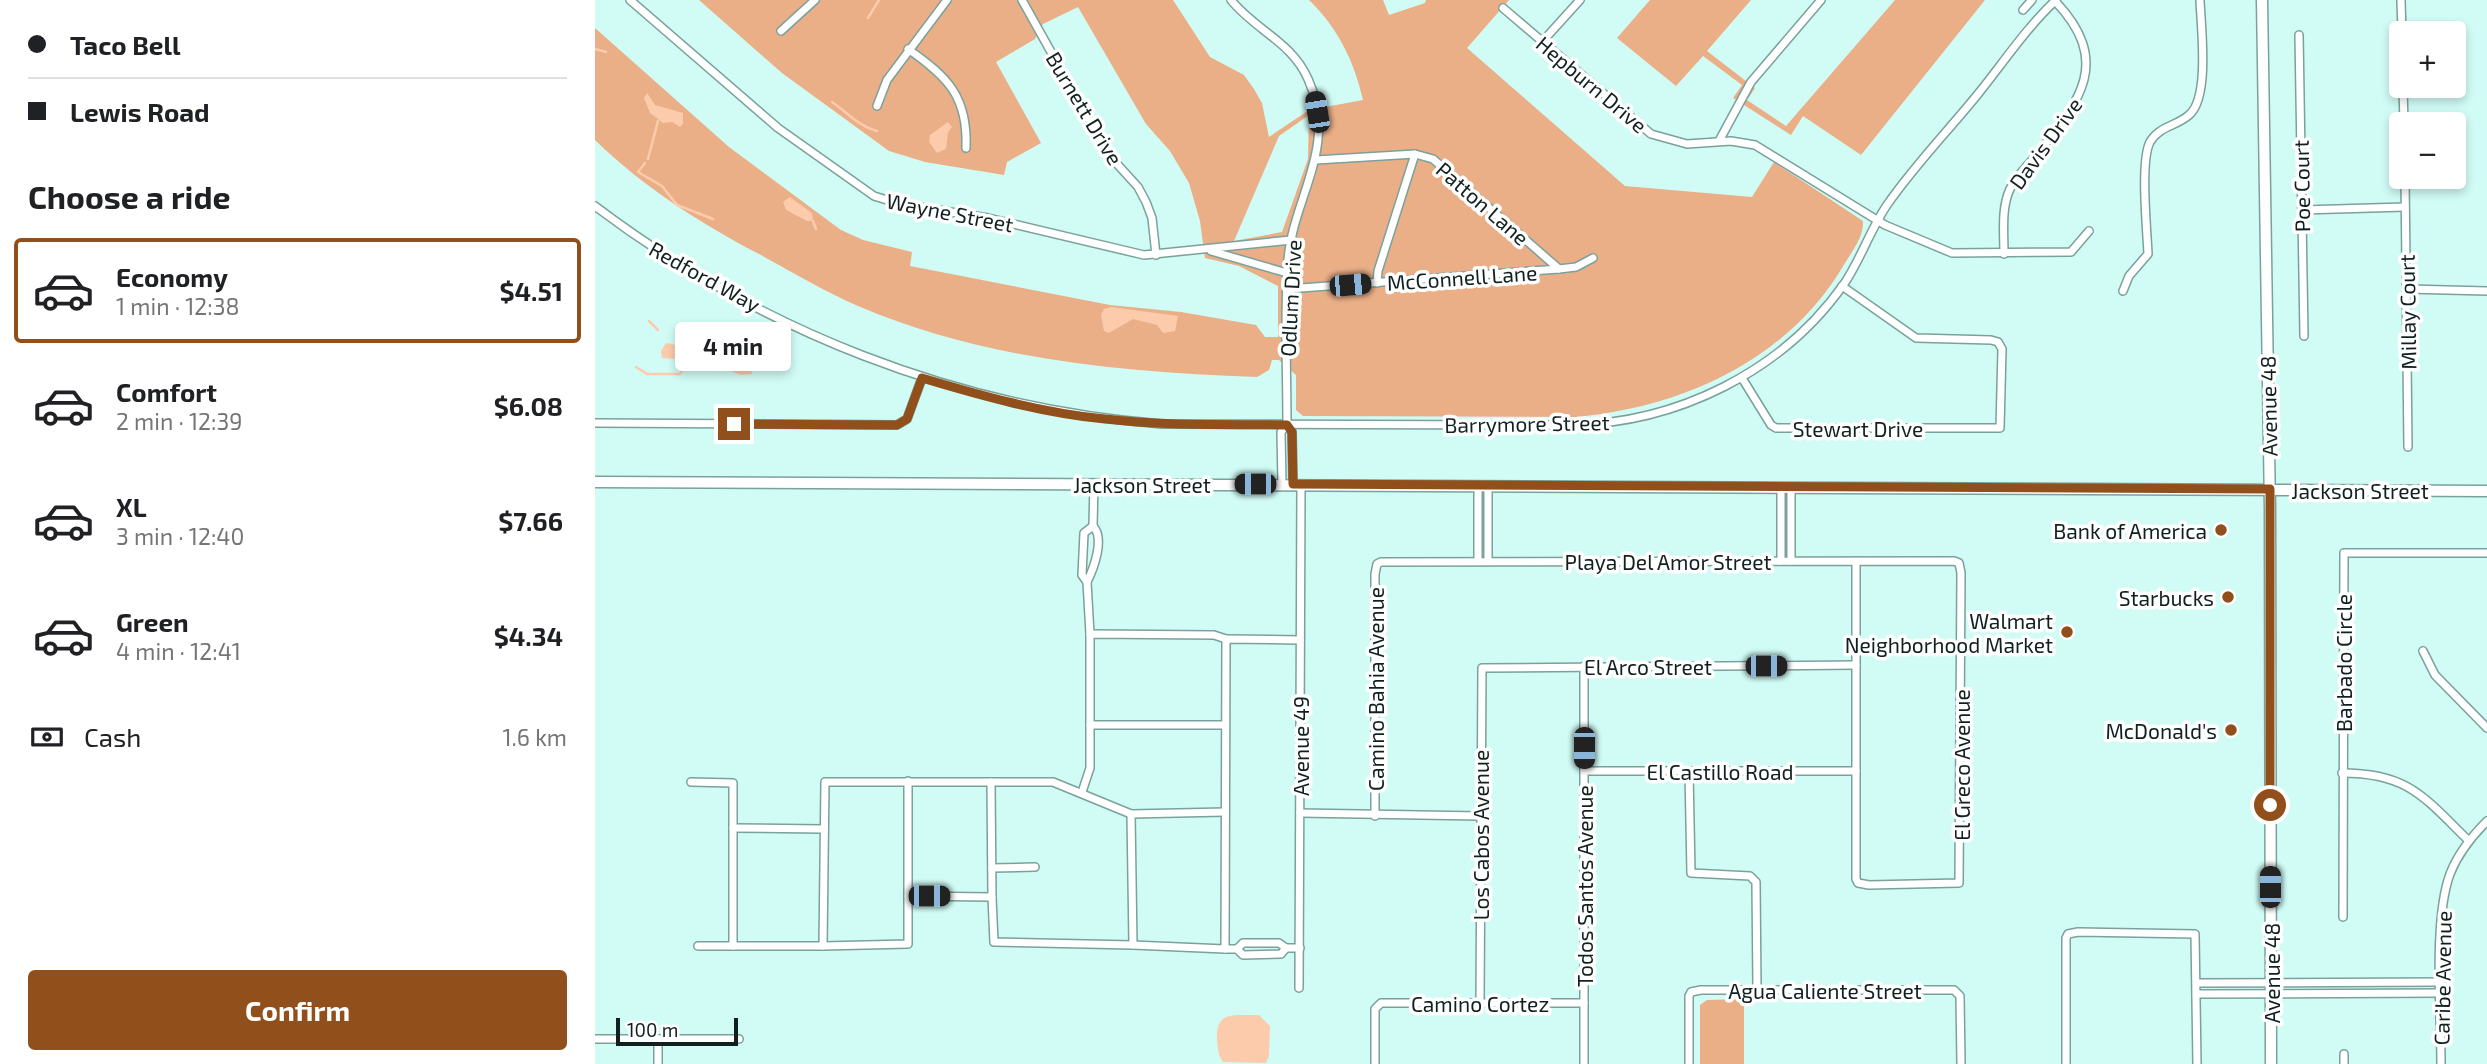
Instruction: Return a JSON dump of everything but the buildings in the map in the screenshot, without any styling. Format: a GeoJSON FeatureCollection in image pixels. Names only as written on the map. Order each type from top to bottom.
{"type":"FeatureCollection","features":[{"type":"Feature","properties":{"kind":"main road","name":"Avenue 48"},"geometry":{"type":"LineString","coordinates":[[2262,0],[2270,489],[2271,1064]]}},
{"type":"Feature","properties":{"kind":"main road","name":"Jackson Street"},"geometry":{"type":"LineString","coordinates":[[595,482],[2487,491]]}},
{"type":"Feature","properties":{"kind":"street","name":"Wayne Street"},"geometry":{"type":"LineString","coordinates":[[630,0],[778,128],[874,196],[900,204],[988,218],[1133,253],[1156,255],[1211,250],[1248,242],[1291,240]]}},
{"type":"Feature","properties":{"kind":"street"},"geometry":{"type":"LineString","coordinates":[[781,31],[801,16],[815,0]]}},
{"type":"Feature","properties":{"kind":"street"},"geometry":{"type":"LineString","coordinates":[[877,106],[887,80],[947,0]]}},
{"type":"Feature","properties":{"kind":"street","name":"Burnett Drive"},"geometry":{"type":"LineString","coordinates":[[1022,0],[1108,154],[1138,187],[1146,202],[1152,218],[1156,255]]}},
{"type":"Feature","properties":{"kind":"street","name":"Odlum Drive"},"geometry":{"type":"LineString","coordinates":[[1231,0],[1248,18],[1291,51],[1308,79],[1317,116],[1316,160],[1291,240],[1287,273],[1287,425],[1292,432],[1292,484]]}},
{"type":"Feature","properties":{"kind":"street"},"geometry":{"type":"LineString","coordinates":[[1542,42],[1580,0]]}},
{"type":"Feature","properties":{"kind":"street"},"geometry":{"type":"LineString","coordinates":[[1719,141],[1751,82],[1821,0]]}},
{"type":"Feature","properties":{"kind":"street"},"geometry":{"type":"LineString","coordinates":[[2023,10],[2032,0]]}},
{"type":"Feature","properties":{"kind":"street"},"geometry":{"type":"LineString","coordinates":[[2123,291],[2129,276],[2148,254],[2146,160],[2150,141],[2164,127],[2188,117],[2200,98],[2200,0]]}},
{"type":"Feature","properties":{"kind":"street"},"geometry":{"type":"LineString","coordinates":[[2401,0],[2402,21]]}},
{"type":"Feature","properties":{"kind":"street","name":"Barrymore Street"},"geometry":{"type":"LineString","coordinates":[[898,370],[1002,401],[1104,419],[1161,424],[1611,422],[1672,409],[1742,378],[1786,347],[1842,286],[1866,247],[1877,220],[2056,1]]}},
{"type":"Feature","properties":{"kind":"street","name":"Davis Drive"},"geometry":{"type":"LineString","coordinates":[[2004,254],[2004,214],[2010,187],[2074,107],[2087,72],[2081,36],[2056,1]]}},
{"type":"Feature","properties":{"kind":"street","name":"Hepburn Drive"},"geometry":{"type":"LineString","coordinates":[[1503,8],[1651,134],[1687,144],[1743,142],[1765,149],[1877,220],[1952,253],[2071,252],[2089,231]]}},
{"type":"Feature","properties":{"kind":"street","name":"Poe Court"},"geometry":{"type":"LineString","coordinates":[[2299,35],[2304,336]]}},
{"type":"Feature","properties":{"kind":"street"},"geometry":{"type":"LineString","coordinates":[[908,49],[938,70],[956,94],[965,121],[966,148]]}},
{"type":"Feature","properties":{"kind":"street"},"geometry":{"type":"LineString","coordinates":[[1377,283],[1378,271],[1415,154]]}},
{"type":"Feature","properties":{"kind":"street","name":"Patton Lane"},"geometry":{"type":"LineString","coordinates":[[1316,160],[1415,154],[1433,159],[1559,269]]}},
{"type":"Feature","properties":{"kind":"street","name":"Millay Court"},"geometry":{"type":"LineString","coordinates":[[2405,189],[2408,447]]}},
{"type":"Feature","properties":{"kind":"street","name":"Redford Way"},"geometry":{"type":"LineString","coordinates":[[595,206],[642,242],[695,274],[824,339],[898,370]]}},
{"type":"Feature","properties":{"kind":"street"},"geometry":{"type":"LineString","coordinates":[[2302,210],[2405,207]]}},
{"type":"Feature","properties":{"kind":"street","name":"Wayne Street"},"geometry":{"type":"LineString","coordinates":[[1211,250],[1287,273]]}},
{"type":"Feature","properties":{"kind":"street","name":"McConnell Lane"},"geometry":{"type":"LineString","coordinates":[[1287,289],[1559,269],[1576,267],[1593,258]]}},
{"type":"Feature","properties":{"kind":"street","name":"Stewart Drive"},"geometry":{"type":"LineString","coordinates":[[1742,378],[1771,425],[1776,428],[2000,428],[2002,349],[1998,342],[1916,338],[1842,286]]}},
{"type":"Feature","properties":{"kind":"street"},"geometry":{"type":"LineString","coordinates":[[2407,289],[2487,291]]}},
{"type":"Feature","properties":{"kind":"street"},"geometry":{"type":"LineString","coordinates":[[595,423],[897,425],[907,419],[922,378]]}},
{"type":"Feature","properties":{"kind":"street","name":"Odlum Drive"},"geometry":{"type":"LineString","coordinates":[[1287,425],[1281,432],[1282,451],[1292,484]]}},
{"type":"Feature","properties":{"kind":"street"},"geometry":{"type":"LineString","coordinates":[[1282,451],[1292,450]]}},
{"type":"Feature","properties":{"kind":"street"},"geometry":{"type":"LineString","coordinates":[[1082,792],[1090,768],[1090,634],[1087,582],[1096,551],[1098,531],[1093,526],[1094,484]]}},
{"type":"Feature","properties":{"kind":"street","name":"Avenue 49"},"geometry":{"type":"LineString","coordinates":[[1292,484],[1300,504],[1299,988]]}},
{"type":"Feature","properties":{"kind":"street"},"geometry":{"type":"LineString","coordinates":[[1478,561],[1483,487]]}},
{"type":"Feature","properties":{"kind":"street"},"geometry":{"type":"LineString","coordinates":[[1483,487],[1488,561]]}},
{"type":"Feature","properties":{"kind":"street"},"geometry":{"type":"LineString","coordinates":[[1781,561],[1786,488]]}},
{"type":"Feature","properties":{"kind":"street"},"geometry":{"type":"LineString","coordinates":[[1786,488],[1791,561]]}},
{"type":"Feature","properties":{"kind":"street"},"geometry":{"type":"LineString","coordinates":[[1087,582],[1082,575],[1082,551],[1084,533],[1093,526]]}},
{"type":"Feature","properties":{"kind":"street"},"geometry":{"type":"LineString","coordinates":[[1082,551],[1096,551]]}},
{"type":"Feature","properties":{"kind":"street","name":"Barbado Circle"},"geometry":{"type":"LineString","coordinates":[[2343,917],[2344,553],[2487,553]]}},
{"type":"Feature","properties":{"kind":"street","name":"Playa Del Amor Street"},"geometry":{"type":"LineString","coordinates":[[1377,564],[1478,561],[1958,563]]}},
{"type":"Feature","properties":{"kind":"street"},"geometry":{"type":"LineString","coordinates":[[1856,561],[1856,771]]}},
{"type":"Feature","properties":{"kind":"street","name":"El Greco Avenue"},"geometry":{"type":"LineString","coordinates":[[1856,771],[1859,883],[1958,883],[1958,563]]}},
{"type":"Feature","properties":{"kind":"street","name":"Camino Bahia Avenue"},"geometry":{"type":"LineString","coordinates":[[1375,816],[1377,564]]}},
{"type":"Feature","properties":{"kind":"street"},"geometry":{"type":"LineString","coordinates":[[1090,634],[1300,639]]}},
{"type":"Feature","properties":{"kind":"street"},"geometry":{"type":"LineString","coordinates":[[1225,949],[1226,639]]}},
{"type":"Feature","properties":{"kind":"street"},"geometry":{"type":"LineString","coordinates":[[2423,651],[2435,675],[2487,727]]}},
{"type":"Feature","properties":{"kind":"street","name":"Todos Santos Avenue"},"geometry":{"type":"LineString","coordinates":[[1584,666],[1584,1064]]}},
{"type":"Feature","properties":{"kind":"street","name":"El Arco Street"},"geometry":{"type":"LineString","coordinates":[[1482,668],[1856,666]]}},
{"type":"Feature","properties":{"kind":"street","name":"Los Cabos Avenue"},"geometry":{"type":"LineString","coordinates":[[1480,1003],[1482,668]]}},
{"type":"Feature","properties":{"kind":"street"},"geometry":{"type":"LineString","coordinates":[[1090,725],[1225,725]]}},
{"type":"Feature","properties":{"kind":"street","name":"El Castillo Road"},"geometry":{"type":"LineString","coordinates":[[1584,771],[1856,771]]}},
{"type":"Feature","properties":{"kind":"street"},"geometry":{"type":"LineString","coordinates":[[1689,771],[1691,873],[1751,876],[1756,882],[1757,990]]}},
{"type":"Feature","properties":{"kind":"street"},"geometry":{"type":"LineString","coordinates":[[2342,773],[2385,775],[2402,782],[2421,795],[2468,840]]}},
{"type":"Feature","properties":{"kind":"street"},"geometry":{"type":"LineString","coordinates":[[698,946],[908,944],[908,781]]}},
{"type":"Feature","properties":{"kind":"street"},"geometry":{"type":"LineString","coordinates":[[691,782],[733,783],[733,946]]}},
{"type":"Feature","properties":{"kind":"street"},"geometry":{"type":"LineString","coordinates":[[823,946],[825,782],[1053,782],[1131,814],[1225,812]]}},
{"type":"Feature","properties":{"kind":"street"},"geometry":{"type":"LineString","coordinates":[[992,782],[994,942],[1225,949],[1237,949],[1243,943],[1279,943],[1286,948],[1300,948]]}},
{"type":"Feature","properties":{"kind":"street"},"geometry":{"type":"LineString","coordinates":[[1300,813],[1480,816]]}},
{"type":"Feature","properties":{"kind":"street"},"geometry":{"type":"LineString","coordinates":[[1131,814],[1133,945]]}},
{"type":"Feature","properties":{"kind":"street","name":"Caribe Avenue"},"geometry":{"type":"LineString","coordinates":[[2441,1064],[2443,901],[2450,873],[2468,840],[2487,821]]}},
{"type":"Feature","properties":{"kind":"street"},"geometry":{"type":"LineString","coordinates":[[733,828],[823,829]]}},
{"type":"Feature","properties":{"kind":"street"},"geometry":{"type":"LineString","coordinates":[[992,868],[1035,867]]}},
{"type":"Feature","properties":{"kind":"street"},"geometry":{"type":"LineString","coordinates":[[908,896],[992,897]]}},
{"type":"Feature","properties":{"kind":"street"},"geometry":{"type":"LineString","coordinates":[[2066,1064],[2068,934],[2195,934],[2197,1064]]}},
{"type":"Feature","properties":{"kind":"street"},"geometry":{"type":"LineString","coordinates":[[1259,943],[1259,955]]}},
{"type":"Feature","properties":{"kind":"street"},"geometry":{"type":"LineString","coordinates":[[1237,949],[1243,955],[1259,955],[1280,954],[1286,948]]}},
{"type":"Feature","properties":{"kind":"street"},"geometry":{"type":"LineString","coordinates":[[2197,982],[2441,982]]}},
{"type":"Feature","properties":{"kind":"street","name":"Agua Caliente Street"},"geometry":{"type":"LineString","coordinates":[[1689,1064],[1691,992],[1757,990],[1958,992],[1961,1064]]}},
{"type":"Feature","properties":{"kind":"street"},"geometry":{"type":"LineString","coordinates":[[2197,994],[2441,993]]}},
{"type":"Feature","properties":{"kind":"street","name":"Camino Cortez"},"geometry":{"type":"LineString","coordinates":[[1375,1064],[1377,1005],[1584,1003]]}},
{"type":"Feature","properties":{"kind":"street"},"geometry":{"type":"LineString","coordinates":[[595,1039],[739,1039]]}},
{"type":"Feature","properties":{"kind":"street"},"geometry":{"type":"LineString","coordinates":[[658,1039],[658,1064]]}},
{"type":"Feature","properties":{"kind":"street"},"geometry":{"type":"LineString","coordinates":[[2344,1054],[2344,1064]]}},
{"type":"Feature","properties":{"kind":"shaded area"},"geometry":{"type":"Polygon","coordinates":[[[699,0],[1173,0],[1210,57],[1244,75],[1254,89],[1262,103],[1269,137],[1309,110],[1363,100],[1355,72],[1343,46],[1328,22],[1309,0],[1383,0],[1389,15],[1425,3],[1426,0],[1509,0],[1467,48],[1625,186],[1752,197],[1774,162],[1863,221],[1863,227],[1856,246],[1819,301],[1791,329],[1761,354],[1727,374],[1654,403],[1576,417],[1303,416],[1296,410],[1296,375],[1279,360],[1272,360],[1269,370],[1257,377],[1105,367],[1004,351],[955,339],[858,306],[694,217],[652,189],[595,140],[595,28],[729,147],[841,230],[863,240],[912,252],[910,266],[1110,305],[1181,312],[1256,325],[1265,337],[1278,337],[1278,286],[1239,266],[1205,258],[1200,221],[1189,183],[1170,151],[1146,124],[1078,7],[1043,24],[1035,39],[996,62],[1041,143],[1007,162],[1004,175],[925,162],[889,151],[782,73],[699,0]],[[1309,115],[1279,136],[1234,241],[1282,232],[1308,159],[1309,115]]]}},
{"type":"Feature","properties":{"kind":"shaded area"},"geometry":{"type":"Polygon","coordinates":[[[1650,0],[1751,0],[1707,51],[1755,88],[1747,100],[1786,126],[1895,0],[1985,0],[1861,155],[1803,116],[1791,135],[1733,98],[1742,85],[1703,56],[1676,86],[1617,38],[1650,0]]]}},
{"type":"Feature","properties":{"kind":"shaded area"},"geometry":{"type":"Polygon","coordinates":[[[647,93],[655,105],[683,113],[683,124],[680,127],[672,122],[663,123],[650,113],[644,98],[647,93]]]}},
{"type":"Feature","properties":{"kind":"shaded area"},"geometry":{"type":"Polygon","coordinates":[[[948,122],[952,127],[948,132],[946,149],[937,153],[929,142],[930,135],[948,122]]]}},
{"type":"Feature","properties":{"kind":"shaded area"},"geometry":{"type":"Polygon","coordinates":[[[790,197],[812,213],[813,221],[807,221],[786,210],[783,202],[790,197]]]}},
{"type":"Feature","properties":{"kind":"shaded area"},"geometry":{"type":"Polygon","coordinates":[[[1111,307],[1178,316],[1175,331],[1163,333],[1157,325],[1133,319],[1109,333],[1104,331],[1101,315],[1104,309],[1111,307]]]}},
{"type":"Feature","properties":{"kind":"shaded area"},"geometry":{"type":"Polygon","coordinates":[[[666,343],[682,346],[690,355],[676,359],[662,358],[661,351],[666,343]]]}},
{"type":"Feature","properties":{"kind":"shaded area"},"geometry":{"type":"Polygon","coordinates":[[[724,361],[751,369],[752,374],[741,375],[723,368],[724,361]]]}},
{"type":"Feature","properties":{"kind":"shaded area"},"geometry":{"type":"Polygon","coordinates":[[[1744,999],[1744,1064],[1700,1064],[1700,1005],[1707,1000],[1744,999]]]}},
{"type":"Feature","properties":{"kind":"shaded area"},"geometry":{"type":"Polygon","coordinates":[[[1259,1015],[1270,1026],[1269,1056],[1266,1063],[1223,1062],[1217,1041],[1219,1024],[1228,1016],[1259,1015]]]}},
{"type":"Feature","properties":{"kind":"waterway"},"geometry":{"type":"LineString","coordinates":[[868,18],[879,0]]}},
{"type":"Feature","properties":{"kind":"waterway"},"geometry":{"type":"LineString","coordinates":[[595,49],[606,52]]}},
{"type":"Feature","properties":{"kind":"waterway"},"geometry":{"type":"LineString","coordinates":[[832,102],[859,123],[877,131]]}},
{"type":"Feature","properties":{"kind":"waterway"},"geometry":{"type":"LineString","coordinates":[[648,159],[658,121]]}},
{"type":"Feature","properties":{"kind":"waterway"},"geometry":{"type":"LineString","coordinates":[[645,163],[638,172],[662,186],[677,205],[713,219]]}},
{"type":"Feature","properties":{"kind":"waterway"},"geometry":{"type":"LineString","coordinates":[[813,221],[816,229]]}},
{"type":"Feature","properties":{"kind":"waterway"},"geometry":{"type":"LineString","coordinates":[[649,321],[658,330]]}},
{"type":"Feature","properties":{"kind":"waterway"},"geometry":{"type":"LineString","coordinates":[[706,350],[710,345],[720,353],[724,361]]}},
{"type":"Feature","properties":{"kind":"waterway"},"geometry":{"type":"LineString","coordinates":[[636,367],[647,374],[680,374],[684,367]]}},
{"type":"Feature","properties":{"kind":"place","name":"Bank of America"},"geometry":{"type":"Point","coordinates":[2221,530]}},
{"type":"Feature","properties":{"kind":"place","name":"Starbucks"},"geometry":{"type":"Point","coordinates":[2228,597]}},
{"type":"Feature","properties":{"kind":"place","name":"Walmart Neighborhood Market"},"geometry":{"type":"Point","coordinates":[2067,632]}},
{"type":"Feature","properties":{"kind":"place","name":"McDonald's"},"geometry":{"type":"Point","coordinates":[2231,730]}},
{"type":"Feature","properties":{"kind":"route"},"geometry":{"type":"LineString","coordinates":[[734,424],[897,425],[907,419],[922,378],[1002,401],[1104,419],[1161,424],[1287,425],[1292,432],[1293,484],[2270,489],[2270,805]]}}]}
